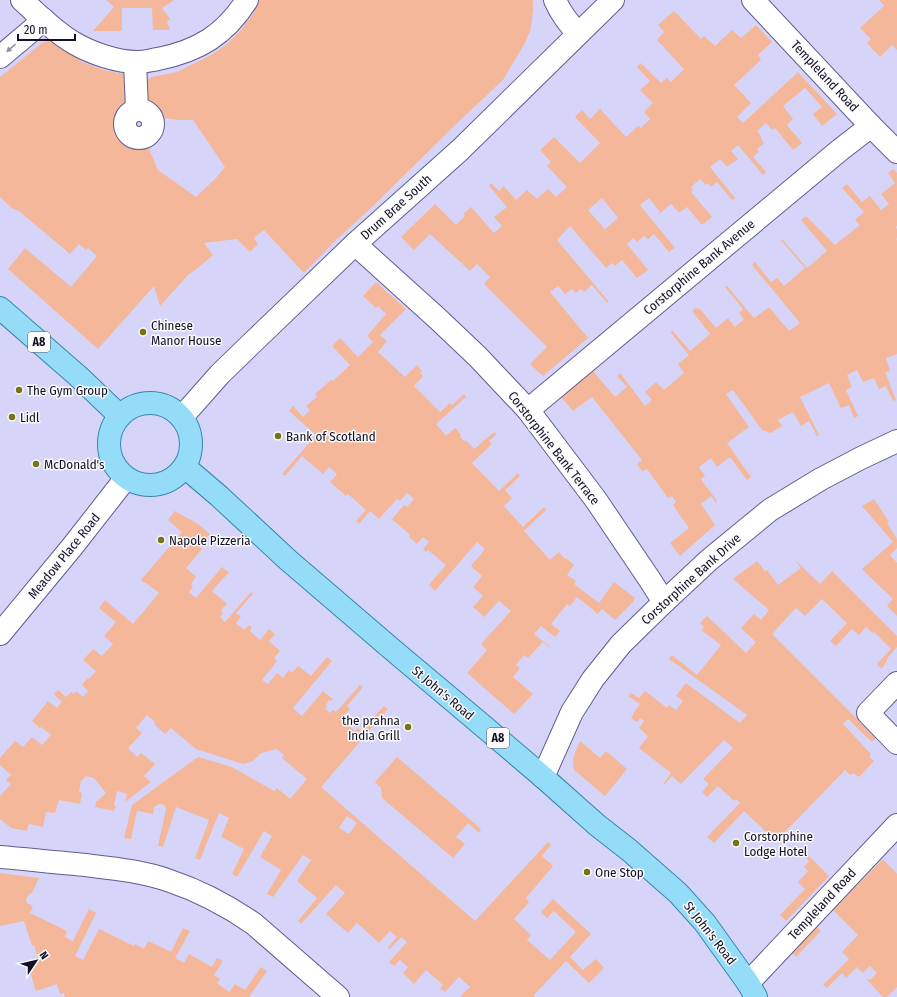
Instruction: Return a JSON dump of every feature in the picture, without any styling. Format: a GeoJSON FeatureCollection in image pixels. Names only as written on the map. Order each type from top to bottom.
{"type":"FeatureCollection","features":[{"type":"Feature","properties":{"kind":"main road","name":"A8"},"geometry":{"type":"LineString","coordinates":[[0,308],[78,376],[120,416]]}},
{"type":"Feature","properties":{"kind":"main road"},"geometry":{"type":"LineString","coordinates":[[146,403],[166,405],[174,410],[182,417],[188,426],[191,436],[192,447],[184,468],[175,477],[164,483],[151,485],[138,484],[126,478],[113,462],[109,443],[110,433],[120,416],[127,409],[146,403]]}},
{"type":"Feature","properties":{"kind":"main road","name":"St John's Road"},"geometry":{"type":"LineString","coordinates":[[184,468],[219,496],[288,560],[394,652],[543,777],[597,826],[629,850],[683,898],[705,923],[752,990]]}},
{"type":"Feature","properties":{"kind":"street"},"geometry":{"type":"LineString","coordinates":[[22,0],[60,34],[74,43],[102,55],[135,62],[144,62],[169,57],[188,51],[208,41],[228,25],[247,0]]}},
{"type":"Feature","properties":{"kind":"street"},"geometry":{"type":"LineString","coordinates":[[555,0],[559,11],[578,34]]}},
{"type":"Feature","properties":{"kind":"street","name":"Drum Brae South"},"geometry":{"type":"LineString","coordinates":[[182,417],[220,374],[355,244],[460,150],[613,0]]}},
{"type":"Feature","properties":{"kind":"street","name":"Templeland Road"},"geometry":{"type":"LineString","coordinates":[[753,0],[897,152]]}},
{"type":"Feature","properties":{"kind":"street"},"geometry":{"type":"LineString","coordinates":[[0,57],[43,19]]}},
{"type":"Feature","properties":{"kind":"street"},"geometry":{"type":"LineString","coordinates":[[135,62],[137,110]]}},
{"type":"Feature","properties":{"kind":"street","name":"Corstorphine Bank Avenue"},"geometry":{"type":"LineString","coordinates":[[528,410],[840,150],[871,126]]}},
{"type":"Feature","properties":{"kind":"street","name":"Corstorphine Bank Terrace"},"geometry":{"type":"LineString","coordinates":[[355,244],[438,319],[528,410],[596,500],[664,602]]}},
{"type":"Feature","properties":{"kind":"street","name":"Corstorphine Bank Drive"},"geometry":{"type":"LineString","coordinates":[[543,777],[572,712],[593,679],[621,644],[664,602],[710,560],[770,510],[820,479],[897,442]]}},
{"type":"Feature","properties":{"kind":"street","name":"Meadow Place Road"},"geometry":{"type":"LineString","coordinates":[[0,634],[72,547],[126,478]]}},
{"type":"Feature","properties":{"kind":"street"},"geometry":{"type":"LineString","coordinates":[[897,683],[868,713],[897,743]]}},
{"type":"Feature","properties":{"kind":"street","name":"Templeland Road"},"geometry":{"type":"LineString","coordinates":[[752,990],[897,825]]}},
{"type":"Feature","properties":{"kind":"street"},"geometry":{"type":"LineString","coordinates":[[0,857],[130,871],[162,878],[189,888],[218,902],[254,924],[338,997]]}},
{"type":"Feature","properties":{"kind":"shaded area"},"geometry":{"type":"Polygon","coordinates":[[[106,0],[174,0],[162,8],[170,19],[167,21],[170,30],[153,30],[152,8],[122,8],[122,31],[93,31],[114,7],[106,0]]]}},
{"type":"Feature","properties":{"kind":"shaded area"},"geometry":{"type":"Polygon","coordinates":[[[260,0],[533,0],[533,8],[530,31],[525,43],[503,80],[334,242],[304,273],[264,230],[254,238],[258,244],[250,252],[237,239],[204,243],[213,255],[188,275],[160,306],[154,286],[98,349],[8,269],[25,248],[71,287],[97,256],[88,248],[86,250],[79,244],[70,254],[0,197],[0,77],[42,43],[49,41],[54,42],[82,62],[107,71],[130,75],[129,101],[118,115],[118,125],[120,131],[130,142],[137,144],[146,142],[158,170],[196,197],[225,167],[193,120],[178,120],[160,117],[156,110],[145,100],[148,80],[151,77],[177,72],[211,55],[226,45],[240,31],[253,14],[260,0]]]}},
{"type":"Feature","properties":{"kind":"shaded area"},"geometry":{"type":"Polygon","coordinates":[[[879,0],[897,0],[897,50],[892,45],[880,57],[867,43],[871,39],[860,28],[884,6],[879,0]]]}},
{"type":"Feature","properties":{"kind":"shaded area"},"geometry":{"type":"Polygon","coordinates":[[[674,11],[701,39],[704,36],[715,46],[732,30],[741,38],[756,25],[772,42],[758,55],[761,60],[734,85],[751,103],[737,117],[743,123],[798,72],[837,114],[822,126],[813,114],[822,107],[805,88],[783,106],[793,119],[787,125],[802,143],[793,150],[775,128],[772,130],[766,123],[757,131],[764,143],[757,149],[759,152],[753,157],[766,172],[763,175],[738,145],[731,151],[738,159],[727,167],[720,159],[710,167],[735,198],[732,200],[717,182],[711,187],[708,183],[706,185],[700,179],[691,187],[693,190],[691,192],[712,217],[702,225],[687,207],[679,213],[671,204],[659,214],[659,211],[649,198],[640,205],[675,248],[669,252],[654,234],[648,239],[644,236],[637,242],[633,238],[627,244],[648,270],[637,278],[622,260],[615,266],[612,263],[606,268],[570,226],[557,240],[609,302],[607,303],[592,285],[584,292],[581,289],[575,293],[572,289],[565,294],[558,286],[550,292],[588,338],[543,376],[530,364],[547,347],[484,284],[490,277],[477,264],[470,271],[430,234],[414,250],[401,237],[435,204],[456,225],[465,216],[463,214],[471,207],[494,233],[502,226],[494,217],[507,207],[489,186],[491,183],[499,191],[504,186],[516,200],[527,190],[537,199],[548,189],[556,197],[567,187],[547,166],[551,162],[540,150],[554,137],[580,163],[600,143],[575,117],[582,110],[590,119],[600,109],[626,137],[638,126],[641,128],[650,119],[644,112],[653,103],[640,90],[650,81],[637,67],[641,63],[661,83],[667,78],[671,82],[684,69],[657,40],[664,32],[658,25],[674,11]],[[602,198],[588,210],[615,241],[605,229],[618,218],[602,198]]]}},
{"type":"Feature","properties":{"kind":"shaded area"},"geometry":{"type":"Polygon","coordinates":[[[893,169],[897,173],[897,226],[895,227],[897,229],[897,354],[886,358],[890,371],[885,372],[896,400],[893,401],[886,386],[879,389],[874,378],[863,382],[857,370],[847,375],[852,387],[846,390],[858,416],[854,418],[849,405],[841,408],[829,383],[800,397],[819,435],[817,436],[809,421],[801,426],[793,412],[778,420],[782,426],[771,433],[762,430],[733,390],[726,394],[749,427],[727,443],[751,477],[747,480],[730,457],[717,467],[711,458],[699,467],[705,476],[701,479],[717,501],[716,503],[711,496],[701,504],[715,525],[680,556],[670,543],[689,528],[673,505],[676,502],[672,496],[668,498],[647,469],[642,471],[637,464],[642,460],[592,397],[573,411],[561,397],[593,371],[615,397],[627,387],[617,376],[620,373],[645,406],[652,400],[645,392],[656,382],[664,390],[684,373],[678,364],[689,355],[670,332],[673,331],[690,351],[710,334],[692,311],[699,308],[716,328],[728,318],[735,327],[744,319],[739,313],[743,309],[725,287],[727,286],[754,318],[769,307],[789,331],[800,323],[752,265],[755,262],[771,282],[777,278],[784,286],[805,268],[781,240],[782,239],[807,268],[827,251],[801,220],[806,216],[835,245],[860,225],[855,220],[864,212],[842,188],[847,184],[862,202],[870,196],[881,210],[889,204],[881,194],[895,183],[888,173],[893,169]]]}},
{"type":"Feature","properties":{"kind":"shaded area"},"geometry":{"type":"Polygon","coordinates":[[[376,282],[406,309],[380,335],[387,341],[378,352],[405,377],[417,365],[422,371],[420,373],[423,376],[414,386],[440,412],[450,403],[452,405],[464,394],[466,397],[436,424],[446,436],[455,428],[461,435],[460,437],[464,441],[466,440],[474,449],[494,432],[497,434],[489,441],[492,444],[472,463],[499,491],[518,473],[520,476],[505,490],[512,498],[504,506],[523,527],[544,507],[546,510],[524,531],[550,560],[559,552],[565,559],[566,558],[574,565],[567,575],[576,581],[574,584],[599,603],[614,582],[635,598],[633,602],[615,620],[602,609],[598,614],[577,597],[570,606],[567,604],[551,624],[560,631],[555,637],[541,626],[534,634],[550,648],[543,642],[528,658],[524,655],[516,665],[520,668],[513,677],[533,694],[514,714],[467,673],[487,650],[481,644],[511,611],[499,601],[484,617],[473,607],[483,596],[473,587],[482,576],[471,566],[485,549],[477,542],[435,591],[429,585],[446,565],[428,550],[426,552],[423,549],[429,542],[423,537],[417,544],[409,537],[410,535],[392,519],[404,505],[407,507],[414,499],[407,493],[400,501],[397,499],[379,519],[370,511],[359,524],[356,521],[366,510],[348,494],[346,496],[330,482],[337,474],[329,467],[323,474],[302,456],[285,476],[282,474],[316,435],[289,411],[293,406],[303,417],[310,410],[306,406],[317,397],[315,394],[331,380],[333,381],[350,365],[332,346],[340,338],[358,357],[373,342],[367,336],[386,314],[378,306],[376,308],[363,296],[376,282]]]}},
{"type":"Feature","properties":{"kind":"shaded area"},"geometry":{"type":"Polygon","coordinates":[[[874,499],[889,522],[887,523],[897,539],[897,548],[890,555],[897,563],[897,616],[887,606],[893,599],[862,569],[893,542],[862,506],[874,499]]]}},
{"type":"Feature","properties":{"kind":"shaded area"},"geometry":{"type":"Polygon","coordinates":[[[175,511],[198,524],[210,534],[199,547],[202,549],[186,568],[196,577],[191,584],[193,587],[189,592],[196,598],[222,567],[229,572],[212,591],[227,604],[221,610],[223,613],[220,617],[225,622],[251,592],[253,594],[236,613],[241,617],[236,623],[244,630],[249,625],[252,627],[250,631],[260,640],[269,629],[275,634],[269,641],[280,651],[274,658],[277,661],[262,680],[268,684],[277,673],[283,678],[289,670],[292,673],[298,666],[311,676],[327,657],[332,661],[293,708],[302,716],[323,691],[333,699],[331,701],[329,700],[325,709],[330,713],[333,710],[336,712],[360,685],[363,687],[347,706],[350,709],[341,718],[355,731],[358,728],[361,731],[384,706],[388,709],[321,787],[475,921],[548,842],[551,845],[542,856],[553,866],[526,898],[529,902],[514,919],[531,935],[527,940],[550,960],[576,932],[554,911],[547,918],[541,912],[553,899],[591,934],[570,957],[583,970],[596,959],[604,968],[589,983],[566,961],[534,995],[535,997],[460,997],[470,987],[459,977],[445,992],[440,988],[443,985],[426,970],[414,984],[403,973],[408,967],[400,960],[394,966],[389,962],[407,942],[401,937],[390,949],[388,947],[397,937],[390,931],[379,943],[357,923],[348,933],[326,914],[345,893],[336,885],[301,924],[298,921],[317,898],[297,881],[311,860],[303,855],[273,897],[267,894],[281,870],[260,857],[272,836],[264,831],[237,877],[232,874],[244,849],[221,837],[229,818],[219,813],[200,860],[195,858],[209,820],[176,807],[163,847],[158,846],[166,809],[164,805],[159,804],[154,807],[153,814],[137,811],[131,839],[124,838],[132,805],[198,757],[232,767],[274,791],[277,788],[290,799],[307,779],[282,758],[284,755],[277,749],[261,753],[253,761],[243,764],[196,749],[171,728],[165,734],[147,715],[136,728],[142,733],[128,748],[137,757],[141,753],[155,764],[144,776],[151,782],[125,802],[127,794],[117,791],[114,805],[116,806],[114,811],[95,807],[96,802],[106,793],[94,778],[86,776],[81,781],[79,792],[82,793],[80,804],[59,800],[55,813],[46,812],[43,827],[29,824],[27,831],[11,828],[0,819],[0,796],[11,784],[6,780],[11,775],[0,765],[0,758],[15,741],[23,747],[32,737],[42,745],[51,735],[32,721],[48,701],[57,708],[62,702],[54,694],[58,690],[66,697],[71,692],[74,694],[76,691],[83,697],[88,691],[82,685],[96,671],[83,660],[93,649],[102,656],[113,644],[104,636],[116,622],[99,608],[105,600],[133,624],[159,593],[141,580],[182,532],[168,520],[175,511]],[[347,816],[339,828],[349,834],[357,823],[347,816]]]}},
{"type":"Feature","properties":{"kind":"shaded area"},"geometry":{"type":"Polygon","coordinates":[[[795,560],[820,584],[832,571],[897,636],[897,647],[889,656],[882,669],[877,664],[891,649],[874,632],[873,633],[866,627],[859,635],[852,629],[836,646],[830,641],[847,623],[822,599],[805,616],[796,608],[772,634],[876,738],[872,742],[848,719],[843,724],[871,754],[870,758],[874,761],[859,777],[855,774],[850,775],[845,770],[785,832],[787,835],[784,838],[780,834],[775,840],[744,811],[714,843],[707,837],[740,803],[736,799],[734,801],[718,786],[707,797],[702,792],[709,784],[703,779],[733,748],[724,740],[681,784],[672,776],[664,785],[663,784],[671,773],[639,748],[648,736],[639,728],[644,721],[640,718],[637,722],[631,718],[640,704],[628,696],[631,693],[639,698],[645,691],[667,708],[669,705],[676,710],[683,701],[676,696],[686,683],[740,723],[747,715],[669,659],[672,655],[697,675],[721,645],[701,630],[704,627],[700,623],[707,616],[746,653],[756,642],[741,628],[754,614],[761,620],[769,610],[733,579],[757,561],[765,571],[767,570],[778,585],[801,568],[795,560]]]}},
{"type":"Feature","properties":{"kind":"shaded area"},"geometry":{"type":"Polygon","coordinates":[[[580,741],[600,758],[606,751],[627,769],[605,796],[574,770],[574,759],[580,741]]]}},
{"type":"Feature","properties":{"kind":"shaded area"},"geometry":{"type":"Polygon","coordinates":[[[397,757],[481,829],[479,833],[468,823],[456,837],[465,844],[453,858],[382,798],[381,788],[375,782],[397,757]]]}},
{"type":"Feature","properties":{"kind":"shaded area"},"geometry":{"type":"Polygon","coordinates":[[[803,850],[829,876],[786,921],[780,915],[805,889],[798,882],[808,871],[804,867],[809,861],[800,852],[803,850]]]}},
{"type":"Feature","properties":{"kind":"shaded area"},"geometry":{"type":"Polygon","coordinates":[[[883,859],[897,874],[897,987],[887,997],[883,997],[867,980],[870,980],[877,973],[870,966],[863,973],[857,967],[846,978],[842,973],[827,988],[823,985],[849,959],[842,952],[858,935],[833,910],[883,859]]]}},
{"type":"Feature","properties":{"kind":"shaded area"},"geometry":{"type":"Polygon","coordinates":[[[0,873],[39,878],[32,893],[29,894],[26,900],[27,903],[33,906],[30,913],[67,931],[65,937],[73,941],[89,909],[96,913],[75,956],[83,960],[99,929],[134,946],[135,944],[144,949],[148,941],[171,952],[183,928],[190,931],[175,958],[184,963],[189,954],[212,967],[217,958],[223,961],[214,975],[220,979],[217,983],[229,992],[235,984],[245,990],[261,967],[267,971],[249,997],[65,997],[64,993],[60,994],[57,984],[36,991],[27,962],[38,958],[34,945],[32,946],[24,921],[0,926],[0,873]]]}},
{"type":"Feature","properties":{"kind":"shaded area"},"geometry":{"type":"Polygon","coordinates":[[[817,927],[821,931],[796,957],[791,953],[817,927]]]}},
{"type":"Feature","properties":{"kind":"place","name":"Chinese Manor House"},"geometry":{"type":"Point","coordinates":[143,332]}},
{"type":"Feature","properties":{"kind":"place","name":"The Gym Group"},"geometry":{"type":"Point","coordinates":[19,390]}},
{"type":"Feature","properties":{"kind":"place","name":"Lidl"},"geometry":{"type":"Point","coordinates":[12,417]}},
{"type":"Feature","properties":{"kind":"place","name":"Bank of Scotland"},"geometry":{"type":"Point","coordinates":[278,436]}},
{"type":"Feature","properties":{"kind":"place","name":"McDonald's"},"geometry":{"type":"Point","coordinates":[36,464]}},
{"type":"Feature","properties":{"kind":"place","name":"Napole Pizzeria"},"geometry":{"type":"Point","coordinates":[161,540]}},
{"type":"Feature","properties":{"kind":"place","name":"the prahna India Grill"},"geometry":{"type":"Point","coordinates":[408,727]}},
{"type":"Feature","properties":{"kind":"place","name":"Corstorphine Lodge Hotel"},"geometry":{"type":"Point","coordinates":[736,843]}},
{"type":"Feature","properties":{"kind":"place","name":"One Stop"},"geometry":{"type":"Point","coordinates":[587,872]}}]}
